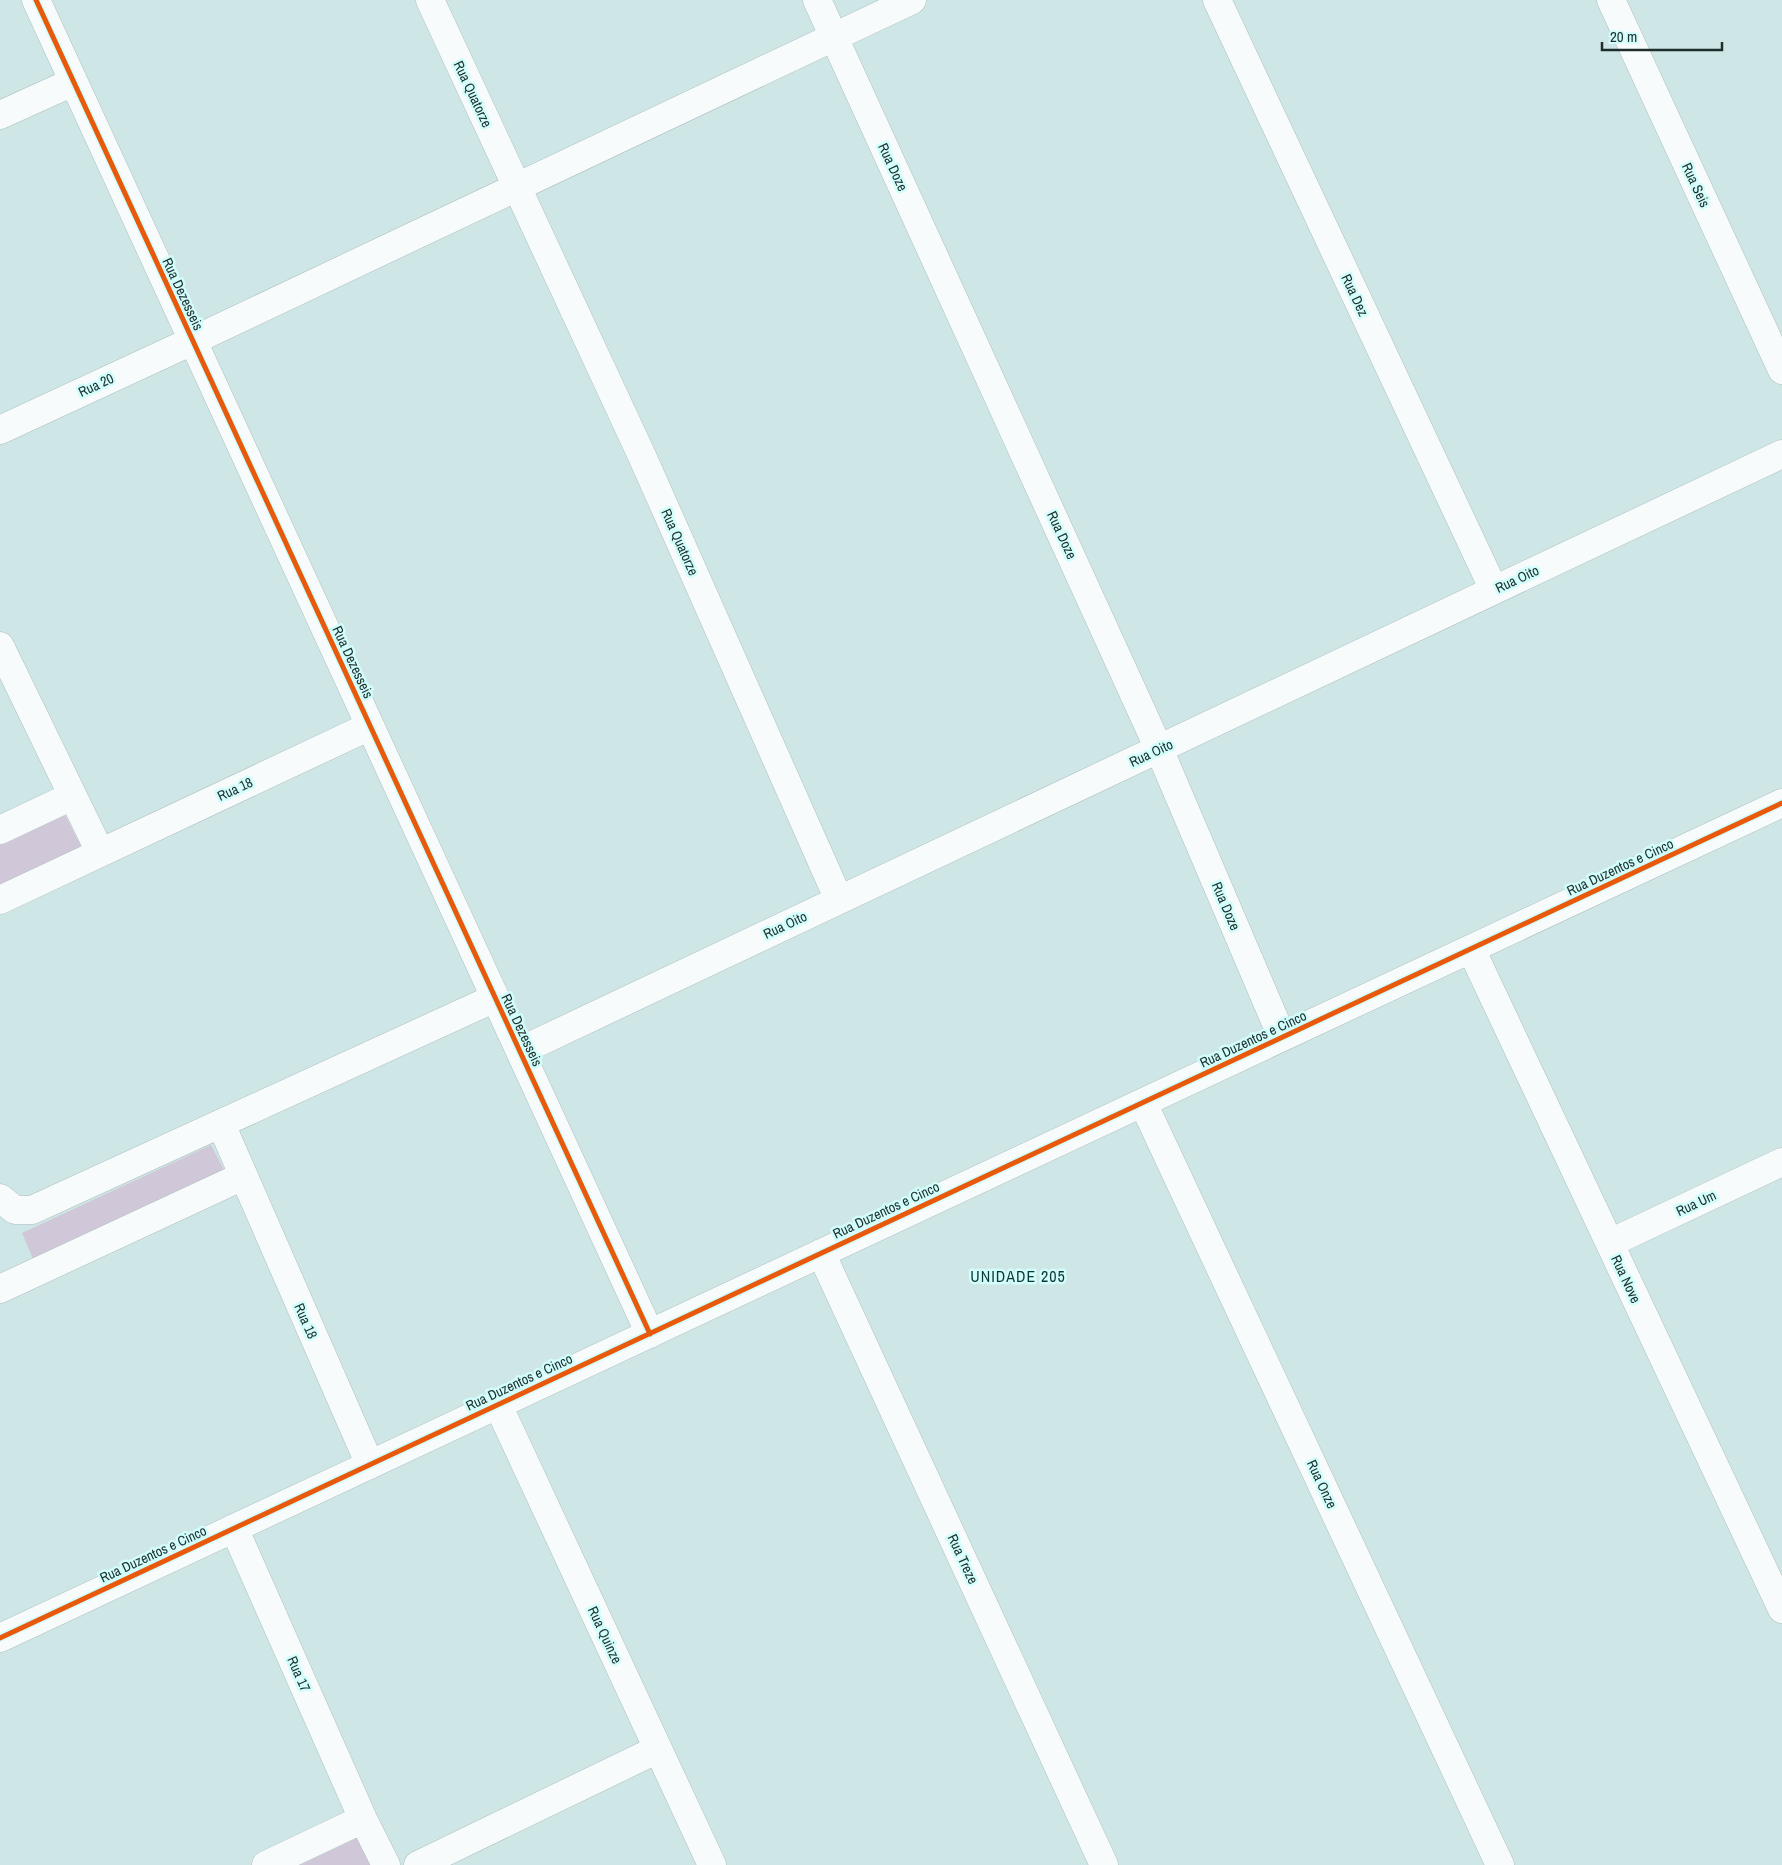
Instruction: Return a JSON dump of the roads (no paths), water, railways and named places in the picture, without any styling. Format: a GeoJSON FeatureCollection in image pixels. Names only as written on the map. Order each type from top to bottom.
{"type":"FeatureCollection","features":[{"type":"Feature","properties":{"kind":"street","name":"Rua Dezesseis"},"geometry":{"type":"LineString","coordinates":[[36,0],[650,1334]]}},
{"type":"Feature","properties":{"kind":"street","name":"Rua Quatorze"},"geometry":{"type":"LineString","coordinates":[[430,0],[642,456],[839,900]]}},
{"type":"Feature","properties":{"kind":"street","name":"Rua Doze"},"geometry":{"type":"LineString","coordinates":[[817,0],[1159,749],[1282,1037]]}},
{"type":"Feature","properties":{"kind":"street"},"geometry":{"type":"LineString","coordinates":[[517,187],[912,0]]}},
{"type":"Feature","properties":{"kind":"street","name":"Rua Dez"},"geometry":{"type":"LineString","coordinates":[[1217,0],[1494,590]]}},
{"type":"Feature","properties":{"kind":"street","name":"Rua Seis"},"geometry":{"type":"LineString","coordinates":[[1611,0],[1782,370]]}},
{"type":"Feature","properties":{"kind":"street"},"geometry":{"type":"LineString","coordinates":[[0,116],[73,82]]}},
{"type":"Feature","properties":{"kind":"street","name":"Rua Dezesseis"},"geometry":{"type":"LineString","coordinates":[[192,341],[517,187]]}},
{"type":"Feature","properties":{"kind":"street","name":"Rua 20"},"geometry":{"type":"LineString","coordinates":[[0,430],[192,341]]}},
{"type":"Feature","properties":{"kind":"street","name":"Rua Oito"},"geometry":{"type":"LineString","coordinates":[[520,1051],[1782,454]]}},
{"type":"Feature","properties":{"kind":"street"},"geometry":{"type":"LineString","coordinates":[[0,646],[100,852]]}},
{"type":"Feature","properties":{"kind":"street","name":"Rua 18"},"geometry":{"type":"LineString","coordinates":[[0,900],[370,726]]}},
{"type":"Feature","properties":{"kind":"street"},"geometry":{"type":"LineString","coordinates":[[0,830],[72,796]]}},
{"type":"Feature","properties":{"kind":"street","name":"Rua Duzentos e Cinco"},"geometry":{"type":"LineString","coordinates":[[0,1638],[1782,803]]}},
{"type":"Feature","properties":{"kind":"street","name":"Rua Nove"},"geometry":{"type":"LineString","coordinates":[[1471,949],[1782,1608]]}},
{"type":"Feature","properties":{"kind":"street"},"geometry":{"type":"LineString","coordinates":[[0,1198],[16,1210],[32,1210],[495,998]]}},
{"type":"Feature","properties":{"kind":"street","name":"Rua Onze"},"geometry":{"type":"LineString","coordinates":[[1143,1102],[1500,1865]]}},
{"type":"Feature","properties":{"kind":"street","name":"Rua 18"},"geometry":{"type":"LineString","coordinates":[[221,1124],[370,1465]]}},
{"type":"Feature","properties":{"kind":"street","name":"Rua Um"},"geometry":{"type":"LineString","coordinates":[[1610,1243],[1782,1162]]}},
{"type":"Feature","properties":{"kind":"street"},"geometry":{"type":"LineString","coordinates":[[0,1289],[243,1176]]}},
{"type":"Feature","properties":{"kind":"street","name":"Rua Treze"},"geometry":{"type":"LineString","coordinates":[[821,1253],[1104,1865]]}},
{"type":"Feature","properties":{"kind":"street","name":"Rua Quinze"},"geometry":{"type":"LineString","coordinates":[[498,1405],[712,1865]]}},
{"type":"Feature","properties":{"kind":"street","name":"Rua 17"},"geometry":{"type":"LineString","coordinates":[[234,1528],[363,1819],[386,1865]]}},
{"type":"Feature","properties":{"kind":"street"},"geometry":{"type":"LineString","coordinates":[[418,1865],[658,1749]]}},
{"type":"Feature","properties":{"kind":"street"},"geometry":{"type":"LineString","coordinates":[[266,1865],[363,1819]]}},
{"type":"Feature","properties":{"kind":"district","name":"UNIDADE 205"},"geometry":{"type":"Point","coordinates":[1018,1276]}}]}
